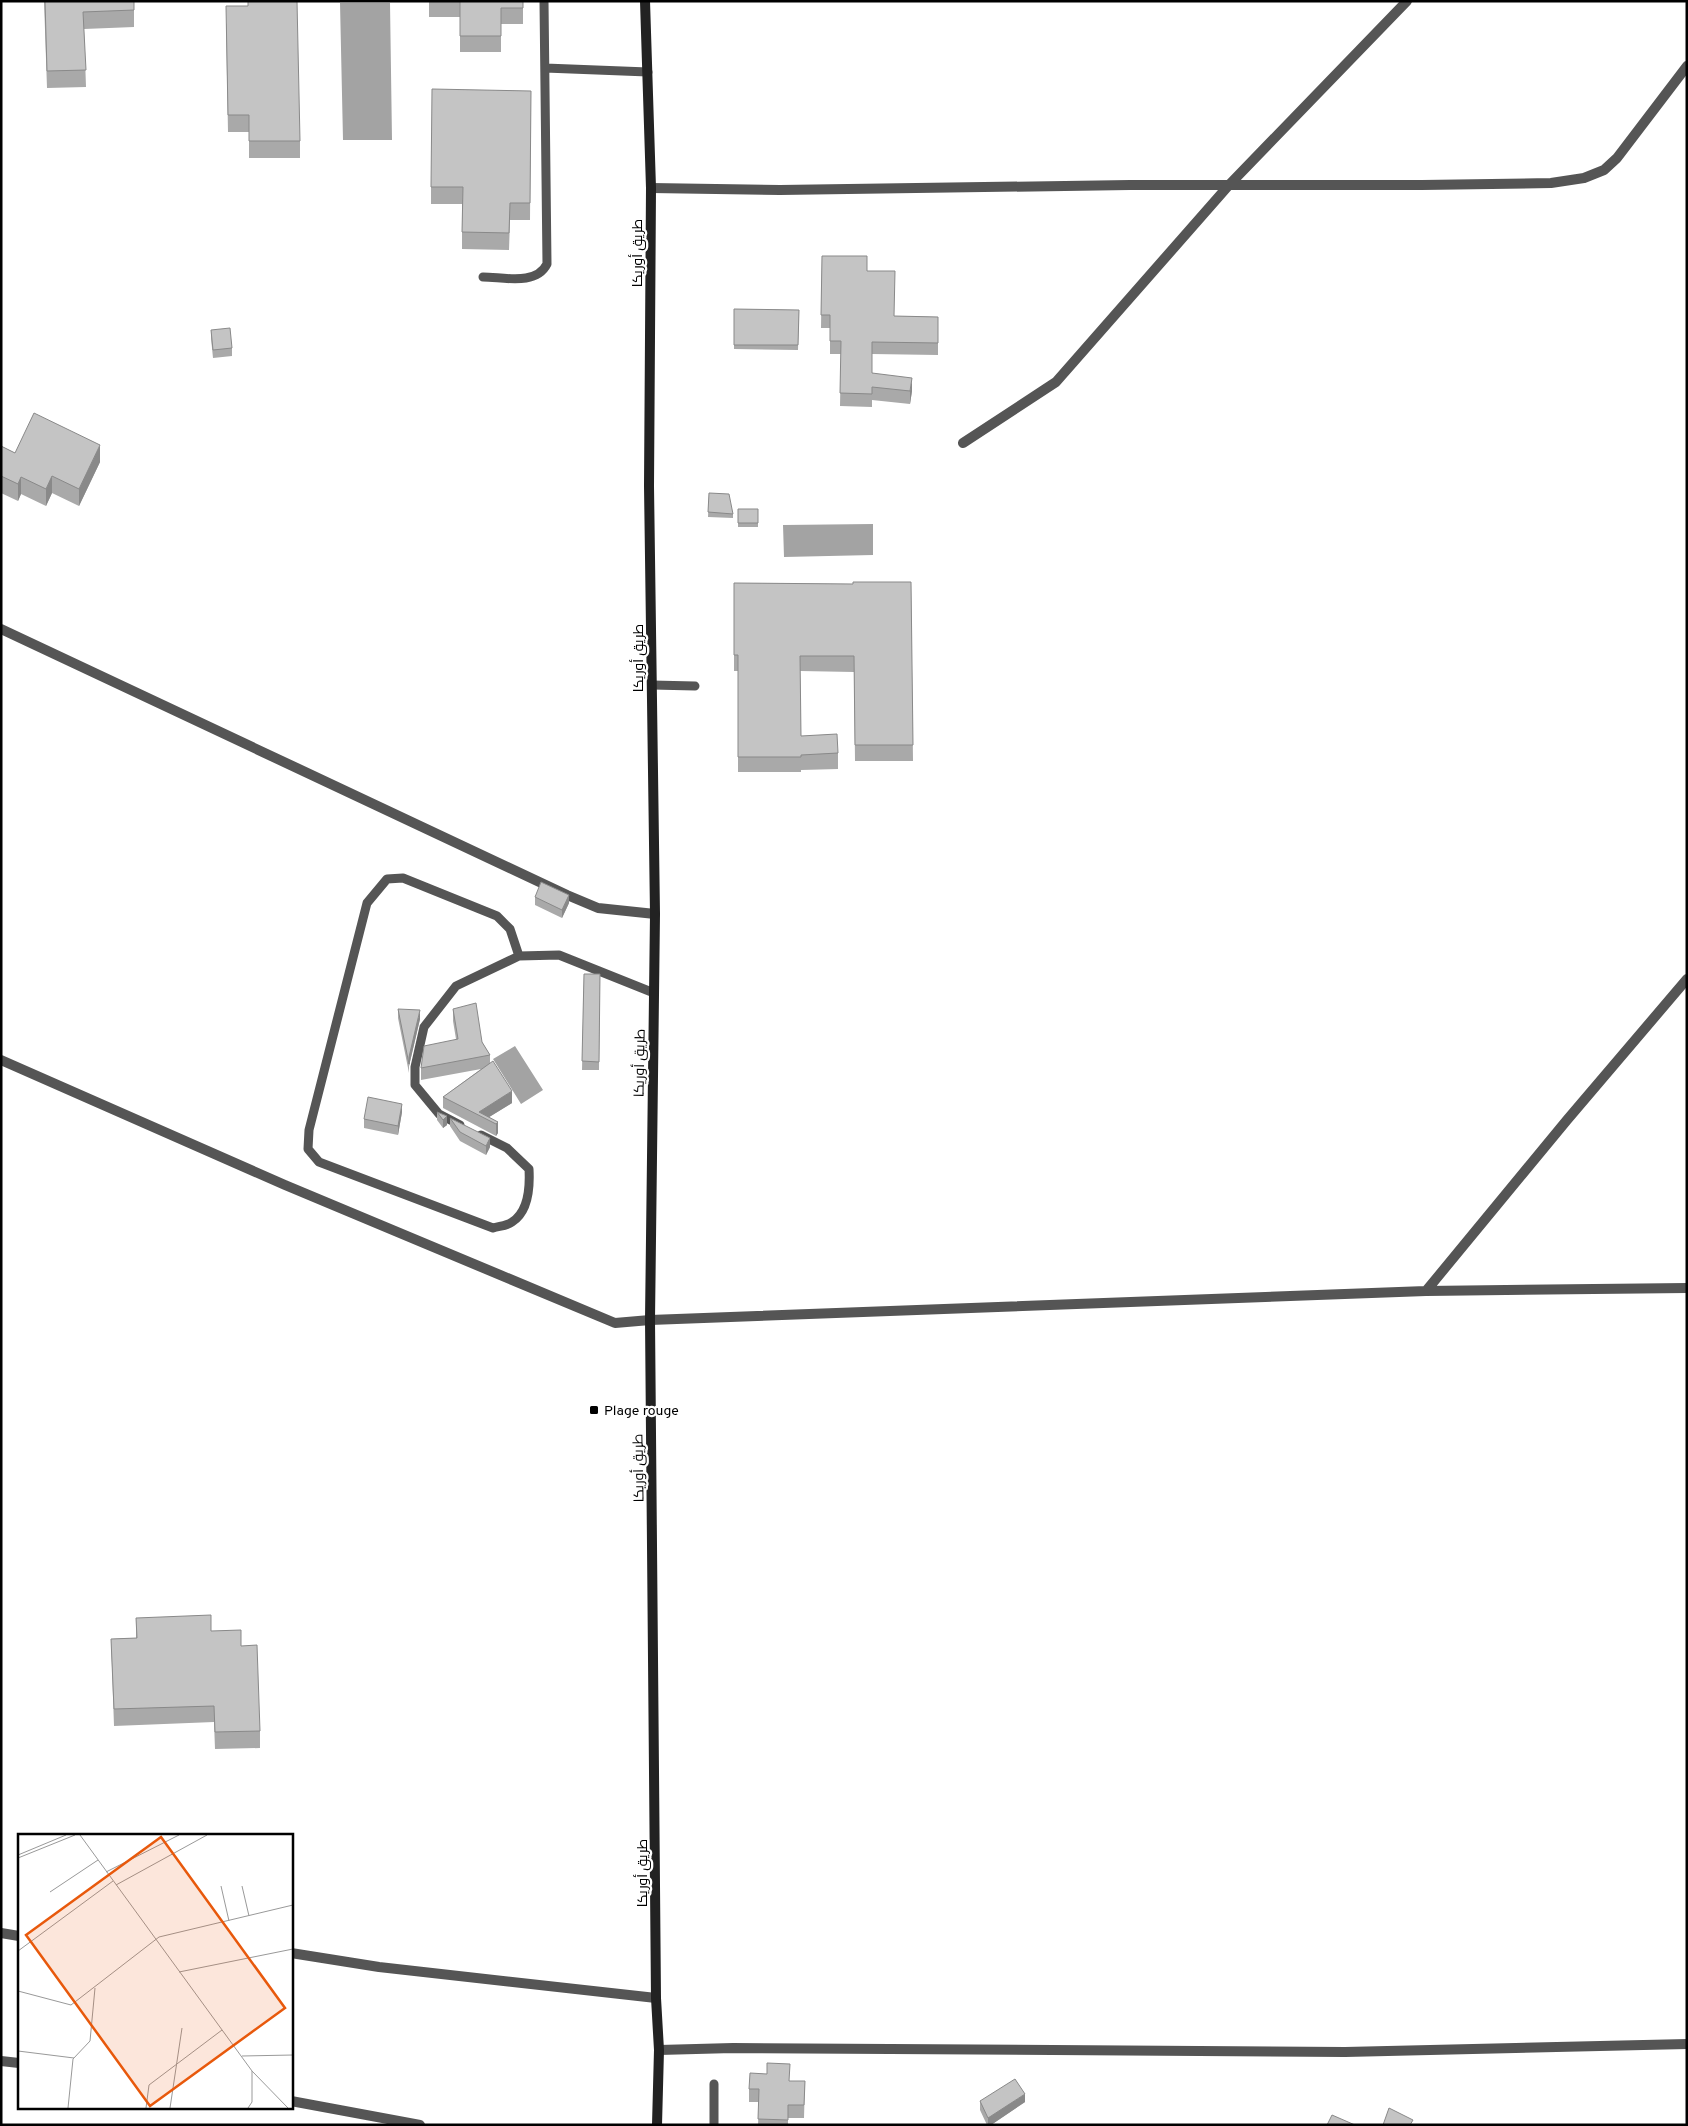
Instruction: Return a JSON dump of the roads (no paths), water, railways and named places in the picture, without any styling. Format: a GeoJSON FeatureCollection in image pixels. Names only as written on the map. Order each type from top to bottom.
{"type":"FeatureCollection","features":[{"type":"Feature","properties":{"kind":"street","name":"طريق أوريكا"},"geometry":{"type":"LineString","coordinates":[[645,1],[651,188],[649,486],[655,914],[650,1320],[656,1998],[659,2050],[657,2125]]}},
{"type":"Feature","properties":{"kind":"street"},"geometry":{"type":"LineString","coordinates":[[963,443],[1056,382],[1229,185],[1407,1]]}},
{"type":"Feature","properties":{"kind":"street"},"geometry":{"type":"LineString","coordinates":[[651,188],[780,190],[1551,183],[1584,178],[1604,170],[1617,158],[1687,66]]}},
{"type":"Feature","properties":{"kind":"street"},"geometry":{"type":"LineString","coordinates":[[1,629],[568,895],[598,908],[655,914]]}},
{"type":"Feature","properties":{"kind":"street"},"geometry":{"type":"LineString","coordinates":[[1426,1291],[1579,1106],[1687,980]]}},
{"type":"Feature","properties":{"kind":"street"},"geometry":{"type":"LineString","coordinates":[[1,1060],[285,1185],[616,1323],[650,1320],[1426,1291],[1687,1288]]}},
{"type":"Feature","properties":{"kind":"street"},"geometry":{"type":"LineString","coordinates":[[1,1933],[18,1936]]}},
{"type":"Feature","properties":{"kind":"street"},"geometry":{"type":"LineString","coordinates":[[292,1953],[379,1967],[656,1998]]}},
{"type":"Feature","properties":{"kind":"street"},"geometry":{"type":"LineString","coordinates":[[659,2050],[743,2048],[1345,2052],[1687,2044]]}},
{"type":"Feature","properties":{"kind":"street"},"geometry":{"type":"LineString","coordinates":[[1,2061],[18,2063]]}},
{"type":"Feature","properties":{"kind":"street"},"geometry":{"type":"LineString","coordinates":[[292,2102],[420,2125]]}},
{"type":"Feature","properties":{"kind":"lane"},"geometry":{"type":"LineString","coordinates":[[483,277],[529,278],[540,274],[547,264],[544,1]]}},
{"type":"Feature","properties":{"kind":"lane"},"geometry":{"type":"LineString","coordinates":[[545,68],[648,72]]}},
{"type":"Feature","properties":{"kind":"lane"},"geometry":{"type":"LineString","coordinates":[[652,685],[695,686]]}},
{"type":"Feature","properties":{"kind":"lane"},"geometry":{"type":"LineString","coordinates":[[519,956],[510,930],[497,916],[403,878],[387,879],[367,903],[309,1130],[308,1149],[319,1162],[493,1228],[510,1224],[521,1215],[530,1187],[529,1169],[507,1148],[438,1114],[415,1085],[414,1067],[424,1027],[456,986],[519,956],[560,955],[654,993]]}},
{"type":"Feature","properties":{"kind":"lane"},"geometry":{"type":"LineString","coordinates":[[714,2084],[714,2125]]}},
{"type":"Feature","properties":{"kind":"place","name":"Plage rouge"},"geometry":{"type":"Point","coordinates":[594,1410]}}]}
